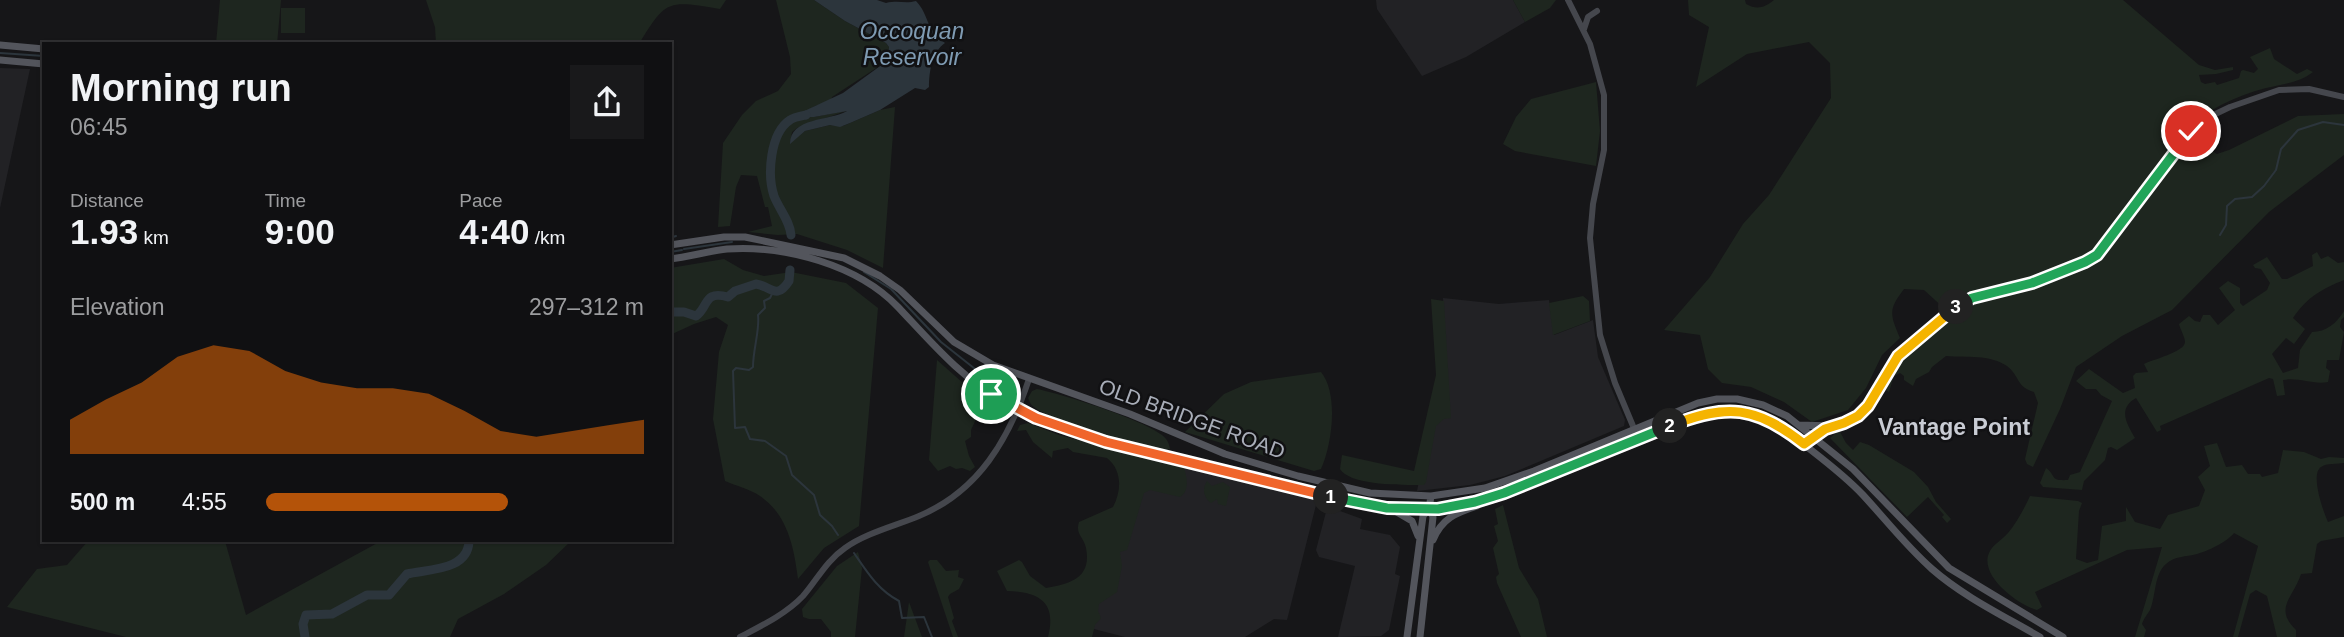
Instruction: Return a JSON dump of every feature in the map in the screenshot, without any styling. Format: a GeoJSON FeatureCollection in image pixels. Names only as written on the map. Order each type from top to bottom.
{"type":"FeatureCollection","features":[{"type":"Feature","properties":{"kind":"main road"},"geometry":{"type":"LineString","coordinates":[[0,45],[42,49]]}},
{"type":"Feature","properties":{"kind":"main road"},"geometry":{"type":"LineString","coordinates":[[0,60],[42,64]]}},
{"type":"Feature","properties":{"kind":"main road","name":"OLD BRIDGE ROAD"},"geometry":{"type":"LineString","coordinates":[[672,245],[739,237],[844,258],[869,269],[890,283],[963,349],[993,365],[1130,414],[1205,447],[1353,490],[1396,496],[1431,496],[1468,491],[1505,482],[1698,403],[1726,399],[1763,405],[1783,414],[1853,469],[1949,568],[2063,637]]}},
{"type":"Feature","properties":{"kind":"main road","name":"OLD BRIDGE ROAD"},"geometry":{"type":"LineString","coordinates":[[672,259],[718,250],[748,249],[800,257],[846,271],[881,291],[963,374],[1018,410],[1095,439],[1353,503],[1387,508],[1429,509],[1494,497],[1695,416],[1728,411],[1749,413],[1768,419],[1804,444],[1852,484],[1924,562],[1942,577],[2040,637]]}},
{"type":"Feature","properties":{"kind":"main road"},"geometry":{"type":"LineString","coordinates":[[1798,425],[1833,426]]}},
{"type":"Feature","properties":{"kind":"main road"},"geometry":{"type":"LineString","coordinates":[[1201,465],[1205,447]]}},
{"type":"Feature","properties":{"kind":"main road"},"geometry":{"type":"LineString","coordinates":[[1407,637],[1423,516],[1429,509],[1431,496]]}},
{"type":"Feature","properties":{"kind":"main road"},"geometry":{"type":"LineString","coordinates":[[1430,547],[1439,527],[1447,519],[1494,497]]}},
{"type":"Feature","properties":{"kind":"main road"},"geometry":{"type":"LineString","coordinates":[[1387,508],[1412,521],[1420,544]]}},
{"type":"Feature","properties":{"kind":"main road"},"geometry":{"type":"LineString","coordinates":[[1420,637],[1433,517],[1429,509]]}},
{"type":"Feature","properties":{"kind":"street"},"geometry":{"type":"LineString","coordinates":[[1571,1],[1600,74],[1606,126],[1590,224],[1591,265],[1602,343],[1638,438]]}},
{"type":"Feature","properties":{"kind":"street"},"geometry":{"type":"LineString","coordinates":[[1584,29],[1588,17],[1597,11]]}},
{"type":"Feature","properties":{"kind":"street"},"geometry":{"type":"LineString","coordinates":[[1804,444],[1833,426],[1852,420],[1863,411],[1898,356],[1960,304],[1972,298],[2032,283],[2091,259],[2101,252],[2191,131],[2216,113],[2246,100],[2283,90],[2309,89],[2344,97]]}},
{"type":"Feature","properties":{"kind":"street"},"geometry":{"type":"LineString","coordinates":[[740,637],[792,606],[831,559],[848,546],[938,508],[962,492],[991,461],[1018,410],[1028,379]]}},
{"type":"Feature","properties":{"kind":"shaded area"},"geometry":{"type":"Polygon","coordinates":[[[220,0],[281,0],[277,42],[216,42],[220,0]]]}},
{"type":"Feature","properties":{"kind":"shaded area"},"geometry":{"type":"Polygon","coordinates":[[[426,0],[726,0],[720,9],[689,4],[670,7],[656,19],[640,42],[436,42],[435,27],[426,0]]]}},
{"type":"Feature","properties":{"kind":"shaded area"},"geometry":{"type":"Polygon","coordinates":[[[776,0],[814,0],[889,47],[887,61],[832,97],[831,101],[815,106],[798,117],[814,117],[849,110],[797,128],[792,132],[790,143],[805,131],[830,125],[843,126],[880,110],[895,107],[883,268],[847,250],[797,234],[748,232],[772,226],[757,176],[741,175],[736,187],[730,226],[718,227],[723,143],[742,115],[756,101],[778,91],[791,74],[790,57],[776,0]]]}},
{"type":"Feature","properties":{"kind":"shaded area"},"geometry":{"type":"Polygon","coordinates":[[[1376,0],[1513,0],[1525,22],[1466,57],[1422,76],[1377,9],[1376,0]]]}},
{"type":"Feature","properties":{"kind":"shaded area"},"geometry":{"type":"Polygon","coordinates":[[[1513,0],[1556,0],[1550,8],[1525,22],[1513,0]]]}},
{"type":"Feature","properties":{"kind":"shaded area"},"geometry":{"type":"Polygon","coordinates":[[[1688,0],[1745,0],[1746,4],[1757,7],[1774,0],[2123,0],[2199,65],[2215,70],[2233,67],[2233,70],[2216,74],[2199,75],[2201,82],[2205,84],[2215,82],[2217,85],[2239,78],[2243,70],[2254,73],[2258,69],[2250,57],[2270,48],[2274,59],[2297,74],[2307,69],[2313,72],[2297,81],[2254,91],[2232,100],[2192,124],[2183,132],[2097,250],[2090,255],[2019,284],[1969,295],[1946,310],[1924,290],[1904,289],[1892,312],[1900,338],[1882,355],[1866,388],[1848,410],[1812,422],[1784,402],[1751,387],[1722,383],[1708,369],[1700,335],[1664,330],[1710,277],[1743,224],[1769,195],[1831,98],[1830,63],[1809,42],[1747,54],[1696,87],[1709,27],[1689,15],[1688,0]]]}},
{"type":"Feature","properties":{"kind":"shaded area"},"geometry":{"type":"Polygon","coordinates":[[[281,8],[305,8],[305,33],[281,33],[281,8]]]}},
{"type":"Feature","properties":{"kind":"shaded area"},"geometry":{"type":"Polygon","coordinates":[[[0,68],[30,69],[0,208],[0,68]]]}},
{"type":"Feature","properties":{"kind":"shaded area"},"geometry":{"type":"Polygon","coordinates":[[[1596,82],[1600,131],[1596,166],[1515,151],[1503,144],[1516,117],[1531,99],[1596,82]]]}},
{"type":"Feature","properties":{"kind":"shaded area"},"geometry":{"type":"Polygon","coordinates":[[[2344,114],[2344,155],[2269,212],[2172,310],[2122,336],[2076,367],[2033,467],[2027,464],[2025,459],[2038,403],[2034,392],[2024,387],[2011,370],[2000,362],[1985,358],[1946,356],[1929,372],[1916,379],[1913,386],[1904,380],[1900,373],[1894,376],[1889,392],[1881,387],[1900,358],[1963,306],[2037,285],[2099,259],[2186,142],[2203,125],[2210,136],[2200,143],[2217,154],[2298,116],[2344,114]]]}},
{"type":"Feature","properties":{"kind":"shaded area"},"geometry":{"type":"Polygon","coordinates":[[[2317,252],[2321,259],[2328,256],[2338,263],[2344,262],[2344,280],[2322,290],[2304,304],[2293,318],[2305,329],[2294,344],[2286,338],[2272,354],[2283,373],[2298,368],[2300,350],[2312,332],[2331,326],[2344,311],[2340,327],[2344,332],[2339,360],[2327,360],[2326,368],[2330,371],[2328,382],[2283,380],[2285,395],[2277,396],[2273,379],[2269,378],[2160,426],[2161,430],[2157,432],[2136,398],[2130,402],[2125,412],[2135,438],[2117,450],[2108,448],[2105,460],[2084,481],[2082,490],[2043,487],[2040,483],[2046,468],[2058,480],[2068,480],[2070,475],[2080,472],[2112,401],[2096,389],[2086,389],[2076,381],[2089,369],[2123,393],[2135,388],[2133,376],[2136,373],[2148,372],[2144,364],[2184,346],[2185,340],[2179,324],[2189,316],[2200,322],[2203,315],[2210,315],[2218,325],[2235,310],[2219,288],[2228,281],[2240,288],[2240,303],[2243,306],[2267,290],[2270,283],[2261,269],[2253,265],[2267,257],[2282,279],[2287,279],[2313,266],[2312,255],[2317,252]]]}},
{"type":"Feature","properties":{"kind":"shaded area"},"geometry":{"type":"Polygon","coordinates":[[[724,259],[743,270],[764,276],[791,272],[846,283],[878,308],[859,526],[824,548],[798,579],[792,544],[777,513],[756,494],[725,481],[713,419],[719,352],[728,325],[716,317],[672,334],[672,268],[724,259]]]}},
{"type":"Feature","properties":{"kind":"shaded area"},"geometry":{"type":"Polygon","coordinates":[[[1583,296],[1589,301],[1590,321],[1553,335],[1549,303],[1583,296]]]}},
{"type":"Feature","properties":{"kind":"shaded area"},"geometry":{"type":"Polygon","coordinates":[[[1443,298],[1499,304],[1549,300],[1554,335],[1593,320],[1598,357],[1625,420],[1624,426],[1505,476],[1470,485],[1417,491],[1433,414],[1448,413],[1443,298]]]}},
{"type":"Feature","properties":{"kind":"shaded area"},"geometry":{"type":"Polygon","coordinates":[[[1431,299],[1444,301],[1451,418],[1444,419],[1436,426],[1426,482],[1424,485],[1366,482],[1346,475],[1340,469],[1342,455],[1414,471],[1436,375],[1431,299]]]}},
{"type":"Feature","properties":{"kind":"shaded area"},"geometry":{"type":"Polygon","coordinates":[[[937,360],[971,390],[1007,412],[1003,423],[988,416],[977,417],[971,437],[965,441],[975,467],[970,471],[950,466],[938,471],[929,460],[937,360]]]}},
{"type":"Feature","properties":{"kind":"shaded area"},"geometry":{"type":"Polygon","coordinates":[[[1321,372],[1330,393],[1332,420],[1321,469],[1314,471],[1185,432],[1224,394],[1251,382],[1321,372]]]}},
{"type":"Feature","properties":{"kind":"shaded area"},"geometry":{"type":"Polygon","coordinates":[[[1037,389],[1138,422],[1162,435],[1168,441],[1170,449],[1125,442],[1043,412],[1033,406],[1028,398],[1032,391],[1037,389]]]}},
{"type":"Feature","properties":{"kind":"shaded area"},"geometry":{"type":"Polygon","coordinates":[[[1028,423],[1059,435],[1184,468],[1186,488],[1180,497],[1150,490],[1144,493],[1127,550],[1120,552],[1122,566],[1117,592],[1099,604],[1101,618],[1095,625],[1092,637],[1048,637],[1050,615],[1043,601],[1028,594],[1007,591],[997,571],[1019,560],[1030,576],[1046,588],[1077,578],[1086,566],[1087,558],[1085,544],[1078,530],[1079,522],[1113,507],[1118,494],[1118,474],[1107,458],[1073,452],[1068,448],[1053,451],[1052,458],[1033,442],[1026,430],[1017,431],[1020,425],[1028,423]]]}},
{"type":"Feature","properties":{"kind":"shaded area"},"geometry":{"type":"Polygon","coordinates":[[[1839,430],[1853,450],[1860,442],[1869,445],[1914,472],[1951,519],[1947,523],[1942,517],[1944,515],[1928,497],[1907,517],[1830,438],[1839,430]]]}},
{"type":"Feature","properties":{"kind":"shaded area"},"geometry":{"type":"Polygon","coordinates":[[[2217,443],[2226,467],[2242,465],[2248,474],[2260,474],[2262,477],[2278,473],[2283,450],[2304,452],[2321,459],[2344,458],[2344,463],[2326,465],[2318,471],[2318,493],[2326,517],[2328,522],[2344,516],[2344,537],[2317,544],[2312,573],[2301,574],[2287,602],[2286,615],[2296,630],[2296,637],[2277,637],[2267,596],[2256,590],[2250,594],[2238,637],[2233,637],[2258,546],[2234,533],[2212,548],[2173,559],[2162,568],[2150,610],[2142,624],[2146,630],[2144,637],[2135,637],[2162,547],[2127,550],[2035,592],[2042,607],[2037,610],[2011,596],[1995,580],[1987,562],[1989,553],[1992,547],[2006,536],[2030,496],[2082,503],[2079,511],[2076,559],[2087,563],[2098,560],[2102,526],[2126,521],[2126,507],[2135,522],[2160,529],[2168,515],[2199,506],[2205,490],[2198,477],[2210,466],[2204,446],[2217,443]]]}},
{"type":"Feature","properties":{"kind":"shaded area"},"geometry":{"type":"Polygon","coordinates":[[[1132,455],[1183,468],[1185,466],[1212,470],[1313,497],[1316,505],[1287,620],[1274,619],[1245,637],[1125,637],[1086,627],[1132,455]]]}},
{"type":"Feature","properties":{"kind":"shaded area"},"geometry":{"type":"Polygon","coordinates":[[[1207,481],[1212,486],[1223,482],[1230,487],[1226,506],[1218,504],[1217,499],[1211,503],[1206,498],[1204,487],[1207,481]]]}},
{"type":"Feature","properties":{"kind":"shaded area"},"geometry":{"type":"Polygon","coordinates":[[[1503,505],[1519,568],[1538,599],[1547,637],[1521,637],[1497,583],[1496,577],[1499,574],[1493,548],[1498,541],[1494,526],[1498,524],[1495,509],[1503,505]]]}},
{"type":"Feature","properties":{"kind":"shaded area"},"geometry":{"type":"Polygon","coordinates":[[[1340,511],[1362,519],[1360,529],[1390,535],[1400,547],[1395,574],[1400,576],[1389,630],[1381,636],[1338,637],[1355,566],[1319,557],[1316,550],[1326,512],[1340,511]]]}},
{"type":"Feature","properties":{"kind":"shaded area"},"geometry":{"type":"Polygon","coordinates":[[[87,542],[225,542],[246,615],[379,542],[570,542],[546,565],[504,594],[458,619],[450,637],[126,637],[7,607],[37,569],[67,565],[87,542]]]}},
{"type":"Feature","properties":{"kind":"shaded area"},"geometry":{"type":"Polygon","coordinates":[[[858,552],[862,568],[855,637],[831,637],[831,632],[821,619],[803,617],[802,609],[837,566],[858,552]]]}},
{"type":"Feature","properties":{"kind":"shaded area"},"geometry":{"type":"Polygon","coordinates":[[[937,560],[946,571],[959,570],[958,577],[964,579],[959,589],[948,597],[958,637],[953,637],[928,562],[937,560]]]}},
{"type":"Feature","properties":{"kind":"shaded area"},"geometry":{"type":"Polygon","coordinates":[[[909,602],[922,637],[904,637],[909,602]]]}},
{"type":"Feature","properties":{"kind":"water","name":"Occoquan Reservoir"},"geometry":{"type":"Polygon","coordinates":[[[814,0],[877,0],[886,3],[916,1],[930,27],[945,43],[934,57],[929,87],[925,90],[915,88],[880,110],[840,127],[830,125],[805,131],[790,144],[792,135],[804,124],[847,111],[797,117],[800,113],[843,93],[887,61],[889,47],[886,43],[845,21],[814,0]]]}},
{"type":"Feature","properties":{"kind":"waterway"},"geometry":{"type":"LineString","coordinates":[[0,53],[42,56]]}},
{"type":"Feature","properties":{"kind":"waterway"},"geometry":{"type":"LineString","coordinates":[[791,235],[789,225],[774,196],[772,155],[783,126],[792,119],[806,115]]}},
{"type":"Feature","properties":{"kind":"waterway"},"geometry":{"type":"LineString","coordinates":[[2220,235],[2226,225],[2227,206],[2235,199],[2252,197],[2264,186],[2276,170],[2281,149],[2298,130],[2323,122],[2344,125]]}},
{"type":"Feature","properties":{"kind":"waterway"},"geometry":{"type":"LineString","coordinates":[[672,237],[676,236]]}},
{"type":"Feature","properties":{"kind":"waterway"},"geometry":{"type":"LineString","coordinates":[[684,249],[732,242]]}},
{"type":"Feature","properties":{"kind":"waterway"},"geometry":{"type":"LineString","coordinates":[[672,252],[682,250]]}},
{"type":"Feature","properties":{"kind":"waterway"},"geometry":{"type":"LineString","coordinates":[[672,312],[696,316],[710,298],[720,295],[728,297],[735,291],[756,284],[773,291],[780,290],[789,281],[790,270]]}},
{"type":"Feature","properties":{"kind":"waterway"},"geometry":{"type":"LineString","coordinates":[[864,272],[891,289],[941,342],[989,380],[1017,392]]}},
{"type":"Feature","properties":{"kind":"waterway"},"geometry":{"type":"LineString","coordinates":[[773,292],[770,298],[764,301],[765,308],[758,315],[753,367],[749,370],[736,368],[733,371],[735,428],[745,427],[750,439],[765,441],[786,456],[792,475],[814,495],[820,515],[838,535]]}},
{"type":"Feature","properties":{"kind":"waterway"},"geometry":{"type":"LineString","coordinates":[[305,637],[303,624],[306,615],[332,614],[367,595],[389,595],[407,574],[446,567],[462,558],[469,542]]}},
{"type":"Feature","properties":{"kind":"waterway"},"geometry":{"type":"LineString","coordinates":[[854,553],[879,586],[899,601],[902,618],[924,617],[932,637]]}},
{"type":"Feature","properties":{"kind":"district","name":"Vantage Point"},"geometry":{"type":"Point","coordinates":[1954,427]}},
{"type":"Feature","properties":{"kind":"route"},"geometry":{"type":"LineString","coordinates":[[991,394],[1036,418],[1106,442],[1346,501],[1387,508],[1440,508],[1494,497],[1707,412],[1728,411],[1759,416],[1779,425],[1804,444],[1825,429],[1858,416],[1868,406],[1887,370],[1898,356],[1964,301],[2032,283],[2097,255],[2191,131]]}}]}
